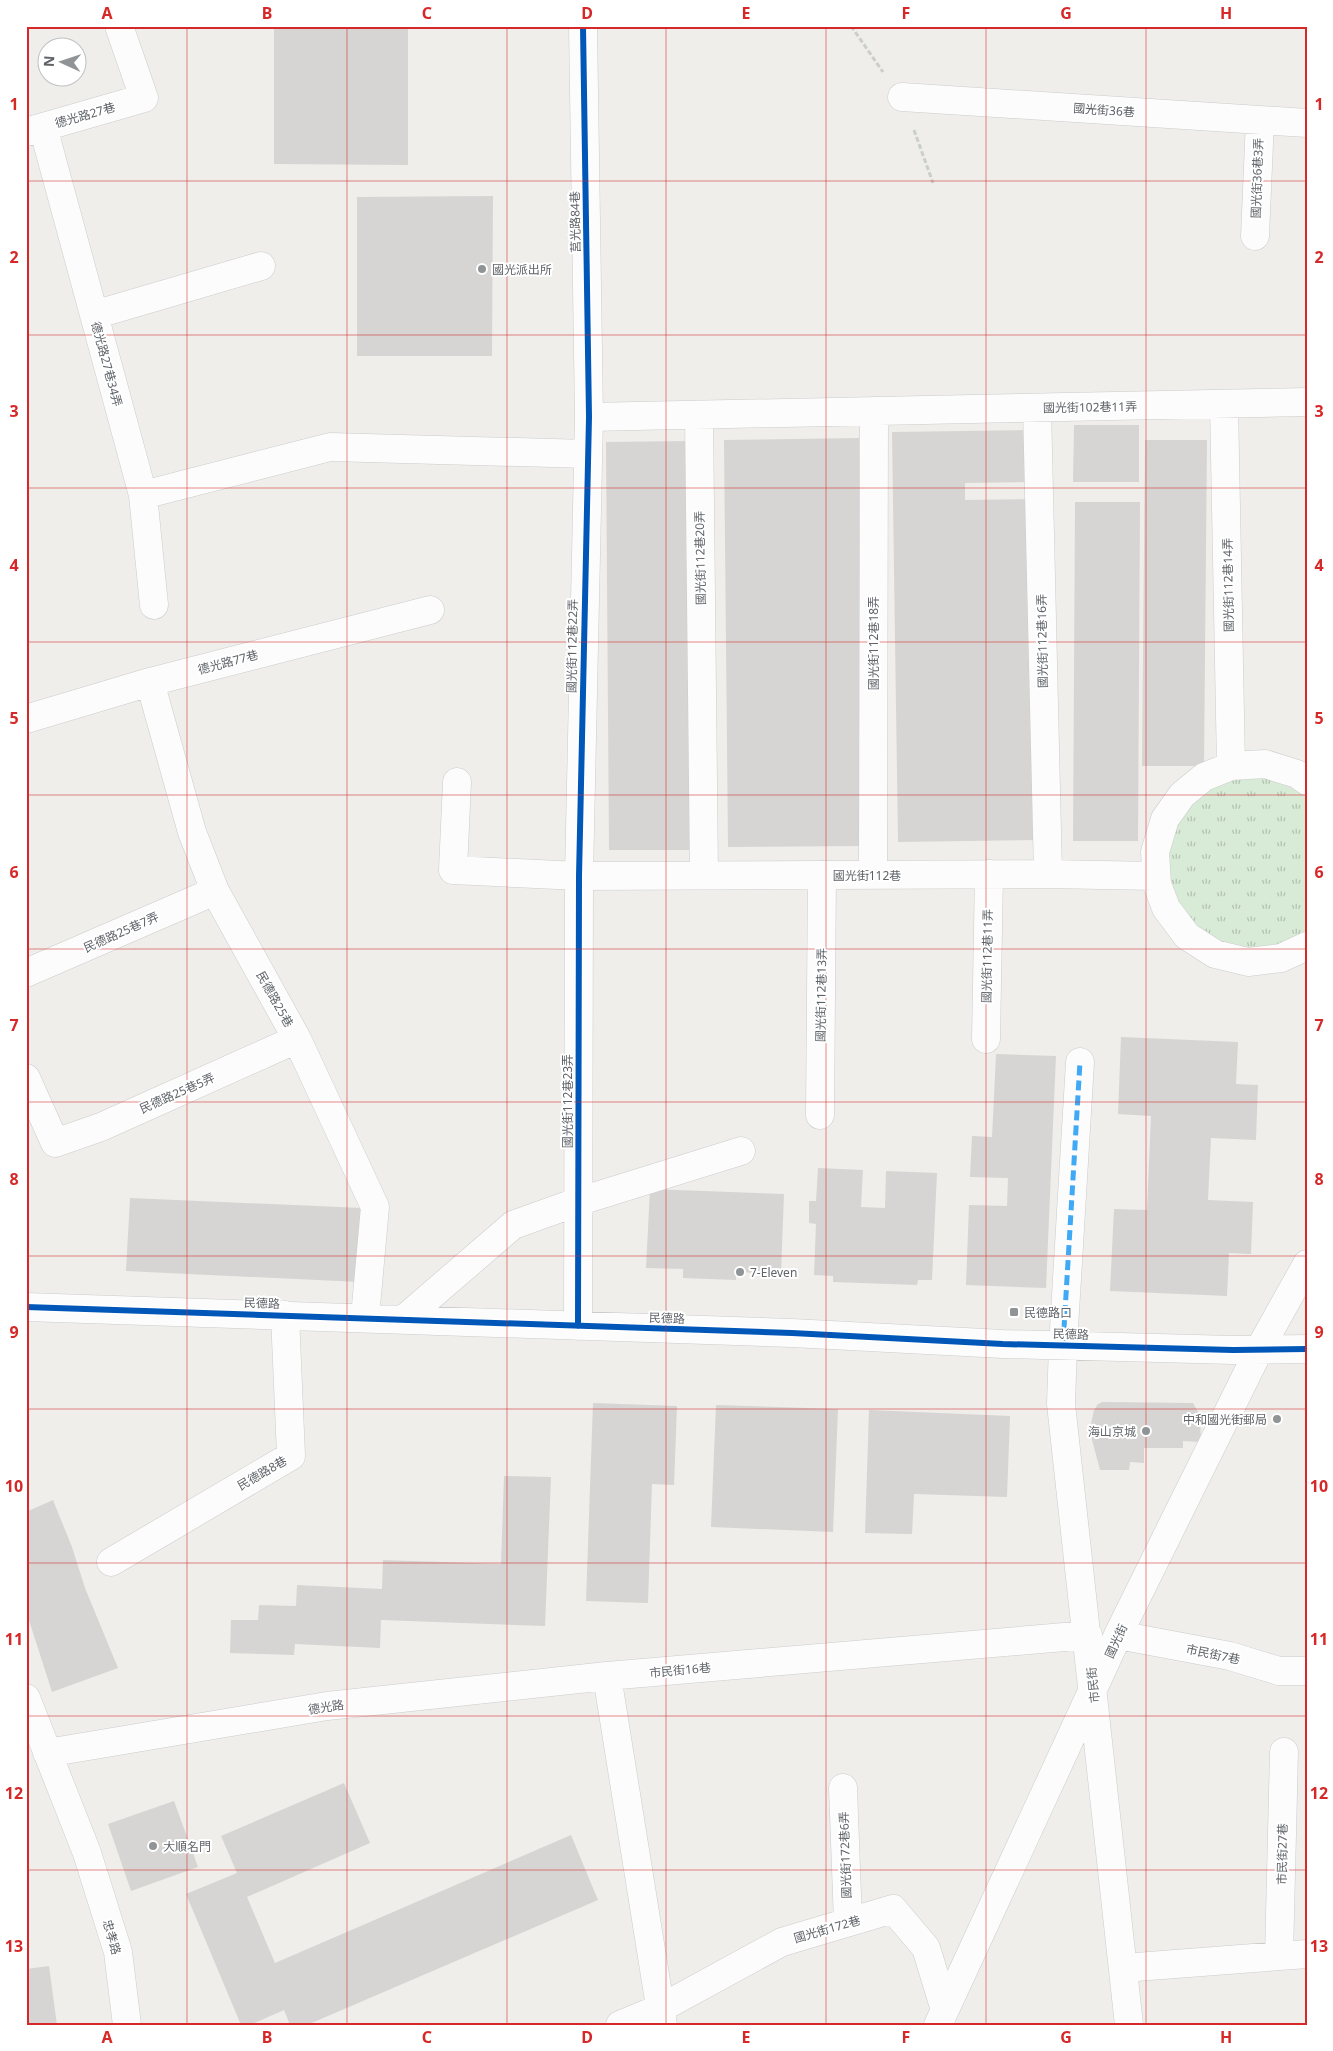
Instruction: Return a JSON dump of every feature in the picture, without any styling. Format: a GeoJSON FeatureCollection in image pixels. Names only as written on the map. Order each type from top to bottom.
{"type":"FeatureCollection","features":[{"type":"Feature","properties":{"kind":"street","name":"德光路27巷"},"geometry":{"type":"LineString","coordinates":[[34,129],[144,98],[119,26]]}},
{"type":"Feature","properties":{"kind":"street","name":"莒光路84巷"},"geometry":{"type":"LineString","coordinates":[[583,26],[589,417]]}},
{"type":"Feature","properties":{"kind":"street","name":"國光街36巷"},"geometry":{"type":"LineString","coordinates":[[902,97],[1307,123]]}},
{"type":"Feature","properties":{"kind":"street","name":"國光街36巷3弄"},"geometry":{"type":"LineString","coordinates":[[1255,236],[1260,120]]}},
{"type":"Feature","properties":{"kind":"street","name":"德光路27巷34弄"},"geometry":{"type":"LineString","coordinates":[[34,129],[94,315],[143,495],[154,605]]}},
{"type":"Feature","properties":{"kind":"street"},"geometry":{"type":"LineString","coordinates":[[94,315],[261,266]]}},
{"type":"Feature","properties":{"kind":"street","name":"國光街102巷11弄"},"geometry":{"type":"LineString","coordinates":[[874,411],[1307,402]]}},
{"type":"Feature","properties":{"kind":"street","name":"國光街112巷14弄"},"geometry":{"type":"LineString","coordinates":[[1224,404],[1231,766]]}},
{"type":"Feature","properties":{"kind":"street","name":"國光街112巷16弄"},"geometry":{"type":"LineString","coordinates":[[1037,408],[1048,874]]}},
{"type":"Feature","properties":{"kind":"street"},"geometry":{"type":"LineString","coordinates":[[589,417],[874,411]]}},
{"type":"Feature","properties":{"kind":"street","name":"國光街112巷18弄"},"geometry":{"type":"LineString","coordinates":[[873,874],[874,411]]}},
{"type":"Feature","properties":{"kind":"street","name":"國光街112巷20弄"},"geometry":{"type":"LineString","coordinates":[[699,415],[704,875]]}},
{"type":"Feature","properties":{"kind":"street","name":"國光街112巷22弄"},"geometry":{"type":"LineString","coordinates":[[579,876],[589,417]]}},
{"type":"Feature","properties":{"kind":"street"},"geometry":{"type":"LineString","coordinates":[[143,495],[330,446],[588,454]]}},
{"type":"Feature","properties":{"kind":"street","name":"德光路77巷"},"geometry":{"type":"LineString","coordinates":[[26,719],[150,682],[430,610]]}},
{"type":"Feature","properties":{"kind":"street","name":"民德路25巷"},"geometry":{"type":"LineString","coordinates":[[150,682],[192,832],[215,891],[297,1040],[375,1207],[365,1317]]}},
{"type":"Feature","properties":{"kind":"street"},"geometry":{"type":"LineString","coordinates":[[1307,781],[1297,774],[1265,764],[1231,766],[1204,777],[1182,795],[1165,819],[1156,847],[1156,876],[1166,908],[1187,936],[1215,954],[1248,962],[1282,958],[1307,946]]}},
{"type":"Feature","properties":{"kind":"street","name":"國光街112巷"},"geometry":{"type":"LineString","coordinates":[[457,782],[453,870],[579,876],[1048,874],[1156,876]]}},
{"type":"Feature","properties":{"kind":"street","name":"國光街112巷11弄"},"geometry":{"type":"LineString","coordinates":[[986,1039],[988,874]]}},
{"type":"Feature","properties":{"kind":"street","name":"國光街112巷13弄"},"geometry":{"type":"LineString","coordinates":[[820,1116],[822,875]]}},
{"type":"Feature","properties":{"kind":"street","name":"國光街112巷23弄"},"geometry":{"type":"LineString","coordinates":[[578,1326],[579,876]]}},
{"type":"Feature","properties":{"kind":"street","name":"民德路25巷7弄"},"geometry":{"type":"LineString","coordinates":[[26,973],[215,891]]}},
{"type":"Feature","properties":{"kind":"street","name":"民德路25巷5弄"},"geometry":{"type":"LineString","coordinates":[[26,1078],[56,1143],[101,1127],[297,1040]]}},
{"type":"Feature","properties":{"kind":"street","name":"市民街"},"geometry":{"type":"LineString","coordinates":[[1080,1062],[1061,1404],[1088,1635],[1129,2025]]}},
{"type":"Feature","properties":{"kind":"street"},"geometry":{"type":"LineString","coordinates":[[404,1319],[513,1225],[577,1202],[741,1151]]}},
{"type":"Feature","properties":{"kind":"street","name":"國光街"},"geometry":{"type":"LineString","coordinates":[[941,2017],[1118,1635],[1259,1350],[1307,1264]]}},
{"type":"Feature","properties":{"kind":"street","name":"民德路"},"geometry":{"type":"LineString","coordinates":[[26,1306],[792,1333],[1063,1345],[1259,1350],[1307,1349]]}},
{"type":"Feature","properties":{"kind":"street","name":"民德路8巷"},"geometry":{"type":"LineString","coordinates":[[111,1562],[291,1456],[285,1315]]}},
{"type":"Feature","properties":{"kind":"street","name":"市民街16巷"},"geometry":{"type":"LineString","coordinates":[[607,1676],[1088,1635]]}},
{"type":"Feature","properties":{"kind":"street","name":"市民街7巷"},"geometry":{"type":"LineString","coordinates":[[1118,1635],[1230,1656],[1279,1671],[1307,1671]]}},
{"type":"Feature","properties":{"kind":"street"},"geometry":{"type":"LineString","coordinates":[[607,1676],[662,2016]]}},
{"type":"Feature","properties":{"kind":"street","name":"德光路"},"geometry":{"type":"LineString","coordinates":[[48,1753],[327,1706],[607,1676]]}},
{"type":"Feature","properties":{"kind":"street"},"geometry":{"type":"LineString","coordinates":[[26,1698],[48,1753]]}},
{"type":"Feature","properties":{"kind":"street","name":"市民街27巷"},"geometry":{"type":"LineString","coordinates":[[1123,1968],[1296,1950],[1284,1752]]}},
{"type":"Feature","properties":{"kind":"street","name":"忠孝路"},"geometry":{"type":"LineString","coordinates":[[48,1753],[87,1853],[118,1952],[127,2025]]}},
{"type":"Feature","properties":{"kind":"street","name":"國光街172巷6弄"},"geometry":{"type":"LineString","coordinates":[[843,1788],[848,1922]]}},
{"type":"Feature","properties":{"kind":"street","name":"國光街172巷"},"geometry":{"type":"LineString","coordinates":[[620,2025],[662,2016],[782,1942],[893,1909],[926,1948],[941,2017]]}},
{"type":"Feature","properties":{"kind":"green space"},"geometry":{"type":"Polygon","coordinates":[[[1254,770],[1307,787],[1307,933],[1295,941],[1249,951],[1226,946],[1187,920],[1166,877],[1170,830],[1195,793],[1254,770]]]}},
{"type":"Feature","properties":{"kind":"building"},"geometry":{"type":"Polygon","coordinates":[[[274,26],[408,26],[408,165],[274,164],[274,26]]]}},
{"type":"Feature","properties":{"kind":"building"},"geometry":{"type":"Polygon","coordinates":[[[493,196],[492,356],[357,356],[357,197],[493,196]]]}},
{"type":"Feature","properties":{"kind":"building"},"geometry":{"type":"Polygon","coordinates":[[[1074,425],[1139,425],[1139,482],[1073,482],[1074,425]]]}},
{"type":"Feature","properties":{"kind":"building"},"geometry":{"type":"Polygon","coordinates":[[[1036,430],[1037,482],[965,483],[965,500],[1037,499],[1042,840],[898,842],[892,432],[1036,430]]]}},
{"type":"Feature","properties":{"kind":"building"},"geometry":{"type":"Polygon","coordinates":[[[859,438],[862,846],[728,847],[724,440],[859,438]]]}},
{"type":"Feature","properties":{"kind":"building"},"geometry":{"type":"Polygon","coordinates":[[[1145,440],[1207,440],[1204,766],[1142,766],[1145,440]]]}},
{"type":"Feature","properties":{"kind":"building"},"geometry":{"type":"Polygon","coordinates":[[[687,441],[690,850],[609,850],[606,442],[687,441]]]}},
{"type":"Feature","properties":{"kind":"building"},"geometry":{"type":"Polygon","coordinates":[[[1075,502],[1140,502],[1138,841],[1073,841],[1075,502]]]}},
{"type":"Feature","properties":{"kind":"building"},"geometry":{"type":"Polygon","coordinates":[[[1121,1037],[1238,1042],[1236,1084],[1258,1085],[1256,1140],[1211,1138],[1208,1200],[1253,1202],[1251,1254],[1229,1253],[1227,1296],[1110,1291],[1114,1209],[1147,1210],[1151,1116],[1118,1114],[1121,1037]]]}},
{"type":"Feature","properties":{"kind":"building"},"geometry":{"type":"Polygon","coordinates":[[[996,1054],[1056,1056],[1046,1288],[966,1285],[969,1205],[1007,1206],[1008,1178],[970,1177],[972,1136],[992,1137],[996,1054]]]}},
{"type":"Feature","properties":{"kind":"building"},"geometry":{"type":"Polygon","coordinates":[[[818,1168],[863,1170],[861,1207],[885,1208],[886,1171],[937,1173],[932,1280],[918,1280],[917,1285],[833,1282],[833,1276],[814,1275],[816,1224],[809,1223],[809,1201],[816,1201],[818,1168]]]}},
{"type":"Feature","properties":{"kind":"building"},"geometry":{"type":"Polygon","coordinates":[[[650,1189],[784,1194],[781,1274],[736,1272],[736,1280],[683,1278],[683,1269],[646,1268],[650,1189]]]}},
{"type":"Feature","properties":{"kind":"building"},"geometry":{"type":"Polygon","coordinates":[[[130,1198],[362,1208],[359,1282],[126,1271],[130,1198]]]}},
{"type":"Feature","properties":{"kind":"building","name":"海山京城"},"geometry":{"type":"Polygon","coordinates":[[[1103,1402],[1193,1403],[1200,1415],[1201,1442],[1183,1441],[1183,1448],[1144,1448],[1144,1463],[1130,1462],[1129,1470],[1100,1470],[1091,1436],[1091,1424],[1094,1410],[1098,1404],[1103,1402]]]}},
{"type":"Feature","properties":{"kind":"building"},"geometry":{"type":"Polygon","coordinates":[[[593,1403],[677,1406],[674,1485],[652,1484],[648,1603],[586,1601],[593,1403]]]}},
{"type":"Feature","properties":{"kind":"building"},"geometry":{"type":"Polygon","coordinates":[[[716,1405],[838,1409],[833,1532],[711,1527],[716,1405]]]}},
{"type":"Feature","properties":{"kind":"building"},"geometry":{"type":"Polygon","coordinates":[[[869,1410],[1010,1416],[1007,1497],[914,1494],[912,1534],[865,1533],[869,1410]]]}},
{"type":"Feature","properties":{"kind":"building"},"geometry":{"type":"Polygon","coordinates":[[[504,1476],[551,1477],[545,1626],[381,1620],[380,1648],[295,1644],[294,1655],[230,1653],[231,1620],[258,1620],[259,1605],[296,1606],[297,1585],[382,1589],[383,1560],[501,1564],[504,1476]]]}},
{"type":"Feature","properties":{"kind":"building"},"geometry":{"type":"Polygon","coordinates":[[[53,1500],[72,1547],[85,1588],[118,1668],[52,1692],[26,1611],[26,1512],[53,1500]]]}},
{"type":"Feature","properties":{"kind":"building"},"geometry":{"type":"Polygon","coordinates":[[[344,1783],[370,1843],[247,1897],[275,1963],[571,1835],[598,1900],[307,2025],[290,2025],[284,2010],[250,2025],[241,2025],[186,1894],[237,1873],[221,1836],[344,1783]]]}},
{"type":"Feature","properties":{"kind":"building","name":"大順名門"},"geometry":{"type":"Polygon","coordinates":[[[174,1801],[198,1867],[131,1891],[108,1824],[174,1801]]]}},
{"type":"Feature","properties":{"kind":"building"},"geometry":{"type":"Polygon","coordinates":[[[49,1966],[57,2025],[26,2025],[26,1969],[49,1966]]]}},
{"type":"Feature","properties":{"kind":"marked path"},"geometry":{"type":"LineString","coordinates":[[1063,1345],[1080,1062]]}},
{"type":"Feature","properties":{"kind":"cycle path"},"geometry":{"type":"LineString","coordinates":[[578,1326],[579,876],[589,417],[583,26]]}},
{"type":"Feature","properties":{"kind":"cycle path"},"geometry":{"type":"LineString","coordinates":[[26,1307],[792,1333],[1003,1344],[1233,1350],[1307,1349]]}},
{"type":"Feature","properties":{"kind":"place","name":"國光派出所"},"geometry":{"type":"Point","coordinates":[482,269]}},
{"type":"Feature","properties":{"kind":"place","name":"7-Eleven"},"geometry":{"type":"Point","coordinates":[740,1272]}},
{"type":"Feature","properties":{"kind":"place","name":"民德路口"},"geometry":{"type":"Point","coordinates":[1014,1312]}},
{"type":"Feature","properties":{"kind":"place","name":"中和國光街郵局"},"geometry":{"type":"Point","coordinates":[1277,1419]}},
{"type":"Feature","properties":{"kind":"place","name":"海山京城"},"geometry":{"type":"Point","coordinates":[1146,1431]}},
{"type":"Feature","properties":{"kind":"place","name":"大順名門"},"geometry":{"type":"Point","coordinates":[153,1846]}}]}
